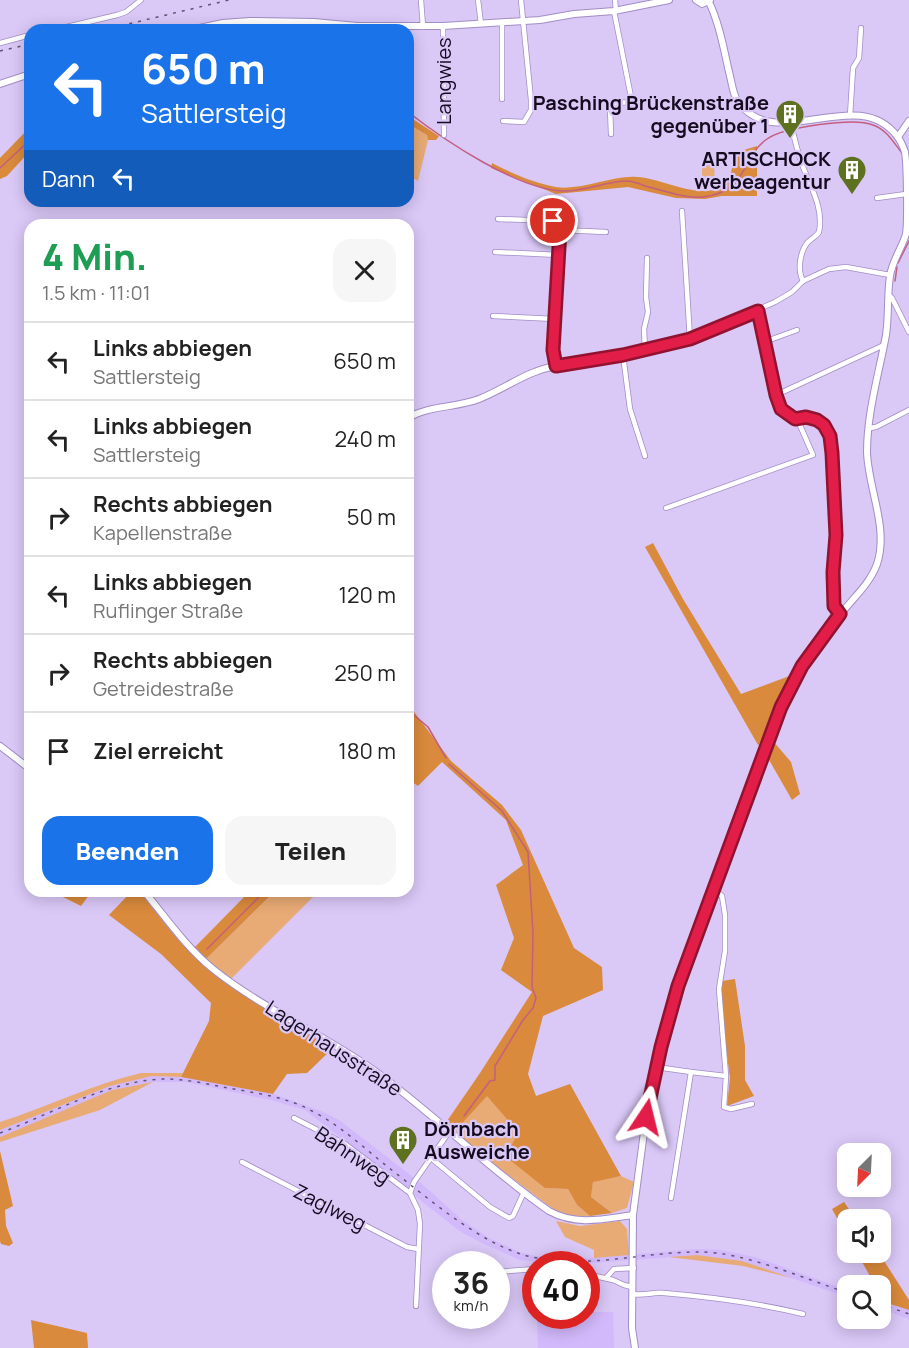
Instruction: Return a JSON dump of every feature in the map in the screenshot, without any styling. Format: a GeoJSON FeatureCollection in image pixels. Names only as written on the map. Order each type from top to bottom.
{"type":"FeatureCollection","features":[{"type":"Feature","properties":{"kind":"street"},"geometry":{"type":"LineString","coordinates":[[80,24],[122,14],[141,0]]}},
{"type":"Feature","properties":{"kind":"street"},"geometry":{"type":"LineString","coordinates":[[421,0],[423,27]]}},
{"type":"Feature","properties":{"kind":"street"},"geometry":{"type":"LineString","coordinates":[[478,0],[481,24]]}},
{"type":"Feature","properties":{"kind":"street"},"geometry":{"type":"LineString","coordinates":[[503,121],[524,122],[531,110],[521,0]]}},
{"type":"Feature","properties":{"kind":"street"},"geometry":{"type":"LineString","coordinates":[[611,134],[610,108],[613,104],[632,102],[615,11],[615,0]]}},
{"type":"Feature","properties":{"kind":"street"},"geometry":{"type":"LineString","coordinates":[[414,27],[524,21],[615,11],[669,0]]}},
{"type":"Feature","properties":{"kind":"street"},"geometry":{"type":"LineString","coordinates":[[635,1348],[632,1291],[633,1215],[646,1117],[656,1068],[678,986],[789,689],[802,666],[840,614],[869,580],[879,556],[878,525],[867,454],[884,345],[890,275],[906,234],[908,222],[907,159],[898,137],[886,124],[875,119],[850,116],[792,128],[769,122],[749,113],[736,100],[710,1],[702,4],[696,0]]}},
{"type":"Feature","properties":{"kind":"street"},"geometry":{"type":"LineString","coordinates":[[218,24],[250,21],[311,24]]}},
{"type":"Feature","properties":{"kind":"street"},"geometry":{"type":"LineString","coordinates":[[502,23],[502,99]]}},
{"type":"Feature","properties":{"kind":"street","name":"Langwies"},"geometry":{"type":"LineString","coordinates":[[443,26],[444,135]]}},
{"type":"Feature","properties":{"kind":"street"},"geometry":{"type":"LineString","coordinates":[[850,116],[853,68],[859,58],[861,28]]}},
{"type":"Feature","properties":{"kind":"street"},"geometry":{"type":"LineString","coordinates":[[0,43],[24,37]]}},
{"type":"Feature","properties":{"kind":"street"},"geometry":{"type":"LineString","coordinates":[[0,84],[24,76]]}},
{"type":"Feature","properties":{"kind":"street"},"geometry":{"type":"LineString","coordinates":[[898,137],[909,121]]}},
{"type":"Feature","properties":{"kind":"street"},"geometry":{"type":"LineString","coordinates":[[792,128],[800,161],[817,200],[820,218],[819,232],[807,244],[801,259],[800,273],[803,280]]}},
{"type":"Feature","properties":{"kind":"street"},"geometry":{"type":"LineString","coordinates":[[877,198],[906,194]]}},
{"type":"Feature","properties":{"kind":"street"},"geometry":{"type":"LineString","coordinates":[[682,211],[690,339]]}},
{"type":"Feature","properties":{"kind":"street"},"geometry":{"type":"LineString","coordinates":[[498,219],[553,221],[560,230],[553,350],[556,366]]}},
{"type":"Feature","properties":{"kind":"street"},"geometry":{"type":"LineString","coordinates":[[560,230],[606,232]]}},
{"type":"Feature","properties":{"kind":"street"},"geometry":{"type":"LineString","coordinates":[[495,252],[559,255]]}},
{"type":"Feature","properties":{"kind":"street"},"geometry":{"type":"LineString","coordinates":[[645,350],[644,329],[648,312],[647,258]]}},
{"type":"Feature","properties":{"kind":"street"},"geometry":{"type":"LineString","coordinates":[[414,415],[422,411],[479,399],[532,371],[623,355],[690,339],[758,311],[789,294],[803,280],[829,269],[841,267],[890,275]]}},
{"type":"Feature","properties":{"kind":"street"},"geometry":{"type":"LineString","coordinates":[[889,295],[909,332]]}},
{"type":"Feature","properties":{"kind":"street"},"geometry":{"type":"LineString","coordinates":[[666,508],[813,455],[802,428],[795,419],[783,412],[776,395],[758,311]]}},
{"type":"Feature","properties":{"kind":"street"},"geometry":{"type":"LineString","coordinates":[[492,316],[555,320]]}},
{"type":"Feature","properties":{"kind":"street"},"geometry":{"type":"LineString","coordinates":[[764,342],[797,330]]}},
{"type":"Feature","properties":{"kind":"street"},"geometry":{"type":"LineString","coordinates":[[776,395],[884,345]]}},
{"type":"Feature","properties":{"kind":"street"},"geometry":{"type":"LineString","coordinates":[[623,355],[630,409],[645,456]]}},
{"type":"Feature","properties":{"kind":"street"},"geometry":{"type":"LineString","coordinates":[[870,428],[909,410]]}},
{"type":"Feature","properties":{"kind":"street"},"geometry":{"type":"LineString","coordinates":[[795,419],[806,417],[817,420],[826,429],[831,440],[836,535],[833,572],[834,606],[840,614]]}},
{"type":"Feature","properties":{"kind":"street"},"geometry":{"type":"LineString","coordinates":[[0,746],[24,764]]}},
{"type":"Feature","properties":{"kind":"street"},"geometry":{"type":"LineString","coordinates":[[714,889],[722,896],[725,915],[725,954],[719,989],[726,1077],[724,1107],[731,1109],[752,1104]]}},
{"type":"Feature","properties":{"kind":"street","name":"Lagerhausstraße"},"geometry":{"type":"LineString","coordinates":[[149,897],[183,940],[213,969],[249,994],[362,1062],[549,1211],[572,1220],[593,1221],[633,1215]]}},
{"type":"Feature","properties":{"kind":"street"},"geometry":{"type":"LineString","coordinates":[[656,1068],[726,1077]]}},
{"type":"Feature","properties":{"kind":"street"},"geometry":{"type":"LineString","coordinates":[[671,1198],[691,1072]]}},
{"type":"Feature","properties":{"kind":"street","name":"Bahnweg"},"geometry":{"type":"LineString","coordinates":[[294,1118],[345,1144],[410,1193],[419,1217],[416,1306]]}},
{"type":"Feature","properties":{"kind":"street","name":"Bahnweg"},"geometry":{"type":"LineString","coordinates":[[410,1193],[414,1182],[449,1132]]}},
{"type":"Feature","properties":{"kind":"street"},"geometry":{"type":"LineString","coordinates":[[431,1158],[490,1207],[509,1218],[513,1216],[524,1192]]}},
{"type":"Feature","properties":{"kind":"street","name":"Zaglweg"},"geometry":{"type":"LineString","coordinates":[[242,1162],[407,1247],[418,1249]]}},
{"type":"Feature","properties":{"kind":"street"},"geometry":{"type":"LineString","coordinates":[[606,1278],[614,1269],[634,1268]]}},
{"type":"Feature","properties":{"kind":"street"},"geometry":{"type":"LineString","coordinates":[[600,1277],[645,1295],[656,1292],[718,1299],[803,1314]]}},
{"type":"Feature","properties":{"kind":"shaded area"},"geometry":{"type":"Polygon","coordinates":[[[414,120],[439,136],[436,140],[428,140],[427,135],[414,127],[414,120]]]}},
{"type":"Feature","properties":{"kind":"shaded area"},"geometry":{"type":"Polygon","coordinates":[[[414,127],[427,135],[428,140],[418,181],[414,179],[414,127]]]}},
{"type":"Feature","properties":{"kind":"shaded area"},"geometry":{"type":"Polygon","coordinates":[[[24,133],[24,158],[7,176],[0,179],[0,158],[24,133]]]}},
{"type":"Feature","properties":{"kind":"shaded area"},"geometry":{"type":"Polygon","coordinates":[[[757,146],[757,196],[676,198],[628,187],[556,194],[491,168],[492,163],[539,183],[556,187],[576,187],[617,178],[637,177],[703,191],[713,190],[725,183],[731,171],[734,153],[757,146]]]}},
{"type":"Feature","properties":{"kind":"shaded area"},"geometry":{"type":"Polygon","coordinates":[[[702,159],[714,159],[715,186],[702,187],[702,159]]]}},
{"type":"Feature","properties":{"kind":"shaded area"},"geometry":{"type":"Polygon","coordinates":[[[653,543],[683,599],[741,694],[792,675],[778,704],[766,738],[758,745],[645,547],[653,543]]]}},
{"type":"Feature","properties":{"kind":"shaded area"},"geometry":{"type":"Polygon","coordinates":[[[414,712],[451,761],[502,805],[521,830],[574,948],[602,967],[603,990],[543,1016],[528,1074],[536,1096],[570,1084],[621,1176],[593,1182],[591,1197],[612,1213],[590,1216],[577,1205],[568,1189],[545,1188],[506,1157],[518,1132],[487,1096],[454,1132],[445,1124],[532,992],[501,970],[514,938],[496,885],[523,865],[506,820],[442,762],[418,786],[414,783],[414,712]]]}},
{"type":"Feature","properties":{"kind":"shaded area"},"geometry":{"type":"Polygon","coordinates":[[[773,741],[791,762],[800,794],[792,800],[768,758],[773,741]]]}},
{"type":"Feature","properties":{"kind":"shaded area"},"geometry":{"type":"Polygon","coordinates":[[[63,897],[88,897],[81,906],[63,897]]]}},
{"type":"Feature","properties":{"kind":"shaded area"},"geometry":{"type":"Polygon","coordinates":[[[126,897],[144,897],[168,928],[200,962],[247,997],[332,1049],[307,1073],[287,1074],[273,1094],[181,1077],[209,1021],[211,1003],[161,954],[109,915],[126,897]]]}},
{"type":"Feature","properties":{"kind":"shaded area"},"geometry":{"type":"Polygon","coordinates":[[[244,897],[269,897],[206,959],[194,948],[244,897]]]}},
{"type":"Feature","properties":{"kind":"shaded area"},"geometry":{"type":"Polygon","coordinates":[[[269,897],[313,897],[231,979],[206,959],[269,897]]]}},
{"type":"Feature","properties":{"kind":"shaded area"},"geometry":{"type":"Polygon","coordinates":[[[735,979],[745,1046],[745,1080],[754,1096],[727,1106],[730,1078],[722,1018],[722,981],[735,979]]]}},
{"type":"Feature","properties":{"kind":"shaded area"},"geometry":{"type":"Polygon","coordinates":[[[141,1073],[183,1073],[181,1077],[152,1076],[110,1086],[0,1130],[0,1122],[105,1083],[141,1073]]]}},
{"type":"Feature","properties":{"kind":"shaded area"},"geometry":{"type":"Polygon","coordinates":[[[152,1076],[181,1077],[271,1093],[323,1112],[339,1120],[422,1184],[462,1220],[489,1238],[522,1253],[522,1260],[510,1256],[510,1251],[500,1251],[461,1232],[305,1110],[271,1100],[186,1082],[153,1082],[112,1090],[0,1137],[0,1130],[110,1086],[152,1076]]]}},
{"type":"Feature","properties":{"kind":"shaded area"},"geometry":{"type":"Polygon","coordinates":[[[153,1082],[100,1110],[0,1142],[0,1137],[112,1090],[153,1082]]]}},
{"type":"Feature","properties":{"kind":"shaded area"},"geometry":{"type":"Polygon","coordinates":[[[487,1095],[518,1132],[545,1188],[568,1189],[577,1205],[590,1216],[572,1217],[557,1212],[454,1132],[487,1095]]]}},
{"type":"Feature","properties":{"kind":"shaded area"},"geometry":{"type":"Polygon","coordinates":[[[0,1151],[13,1206],[5,1210],[6,1226],[13,1243],[9,1246],[1,1244],[0,1241],[0,1151]]]}},
{"type":"Feature","properties":{"kind":"shaded area"},"geometry":{"type":"Polygon","coordinates":[[[621,1176],[634,1182],[627,1208],[612,1213],[591,1197],[593,1181],[621,1176]]]}},
{"type":"Feature","properties":{"kind":"shaded area"},"geometry":{"type":"Polygon","coordinates":[[[844,1202],[849,1209],[837,1209],[837,1218],[832,1209],[844,1202]]]}},
{"type":"Feature","properties":{"kind":"shaded area"},"geometry":{"type":"Polygon","coordinates":[[[556,1221],[580,1226],[620,1221],[627,1229],[629,1255],[600,1257],[600,1251],[594,1251],[565,1237],[556,1221]]]}},
{"type":"Feature","properties":{"kind":"shaded area"},"geometry":{"type":"Polygon","coordinates":[[[697,1249],[720,1250],[755,1257],[837,1286],[837,1294],[742,1261],[697,1255],[600,1262],[600,1257],[697,1249]]]}},
{"type":"Feature","properties":{"kind":"shaded area"},"geometry":{"type":"Polygon","coordinates":[[[697,1255],[742,1261],[792,1278],[743,1266],[669,1257],[697,1255]]]}},
{"type":"Feature","properties":{"kind":"shaded area"},"geometry":{"type":"Polygon","coordinates":[[[863,1263],[885,1263],[909,1300],[909,1310],[891,1304],[891,1275],[869,1275],[863,1263]]]}},
{"type":"Feature","properties":{"kind":"shaded area"},"geometry":{"type":"Polygon","coordinates":[[[891,1304],[909,1310],[909,1319],[891,1313],[891,1304]]]}},
{"type":"Feature","properties":{"kind":"shaded area"},"geometry":{"type":"Polygon","coordinates":[[[600,1312],[613,1312],[614,1348],[538,1348],[537,1329],[600,1329],[600,1312]]]}},
{"type":"Feature","properties":{"kind":"shaded area"},"geometry":{"type":"Polygon","coordinates":[[[31,1320],[87,1333],[88,1348],[34,1348],[31,1320]]]}},
{"type":"Feature","properties":{"kind":"waterway"},"geometry":{"type":"LineString","coordinates":[[414,116],[461,149],[505,173],[526,183],[565,191],[627,181],[689,197],[718,194],[736,181],[752,155],[767,139],[803,127],[836,123],[864,123],[878,127],[886,133],[902,153]]}},
{"type":"Feature","properties":{"kind":"waterway"},"geometry":{"type":"LineString","coordinates":[[0,168],[24,146]]}},
{"type":"Feature","properties":{"kind":"waterway"},"geometry":{"type":"LineString","coordinates":[[898,263],[909,241]]}},
{"type":"Feature","properties":{"kind":"waterway"},"geometry":{"type":"LineString","coordinates":[[895,281],[897,267]]}},
{"type":"Feature","properties":{"kind":"waterway"},"geometry":{"type":"LineString","coordinates":[[414,715],[428,727],[446,758]]}},
{"type":"Feature","properties":{"kind":"waterway"},"geometry":{"type":"LineString","coordinates":[[449,764],[502,811],[528,852],[533,933],[532,987],[536,998],[533,1008],[495,1066],[495,1080],[490,1081],[464,1116]]}},
{"type":"Feature","properties":{"kind":"waterway"},"geometry":{"type":"LineString","coordinates":[[207,949],[259,897]]}},
{"type":"Feature","properties":{"kind":"railway"},"geometry":{"type":"LineString","coordinates":[[128,24],[229,0]]}},
{"type":"Feature","properties":{"kind":"railway"},"geometry":{"type":"LineString","coordinates":[[0,51],[24,45]]}},
{"type":"Feature","properties":{"kind":"railway"},"geometry":{"type":"LineString","coordinates":[[0,1133],[112,1088],[146,1080],[197,1082],[282,1099],[323,1117],[456,1219],[490,1240],[524,1255],[545,1259],[589,1261],[676,1253],[715,1253],[753,1261],[837,1289]]}},
{"type":"Feature","properties":{"kind":"railway"},"geometry":{"type":"LineString","coordinates":[[891,1308],[909,1314]]}},
{"type":"Feature","properties":{"kind":"place","name":"Pasching Brückenstraße gegenüber 1"},"geometry":{"type":"Point","coordinates":[790,140]}},
{"type":"Feature","properties":{"kind":"place","name":"ARTISCHOCK werbeagentur"},"geometry":{"type":"Point","coordinates":[852,196]}},
{"type":"Feature","properties":{"kind":"place","name":"Dörnbach Ausweiche"},"geometry":{"type":"Point","coordinates":[403,1166]}},
{"type":"Feature","properties":{"kind":"route"},"geometry":{"type":"LineString","coordinates":[[553,221],[560,230],[553,350],[556,366],[623,355],[690,339],[758,311],[781,409],[795,419],[801,417],[817,420],[830,436],[832,453],[836,535],[833,572],[834,606],[840,614],[802,666],[781,707],[678,986],[661,1047],[646,1117]]}}]}
